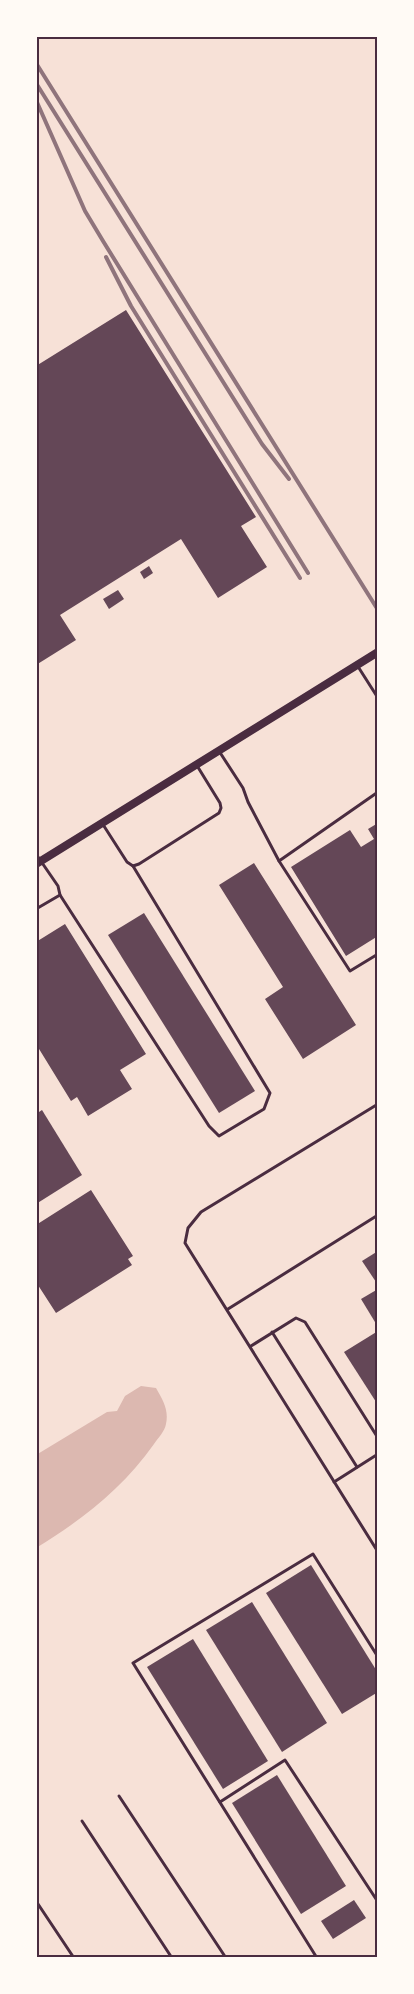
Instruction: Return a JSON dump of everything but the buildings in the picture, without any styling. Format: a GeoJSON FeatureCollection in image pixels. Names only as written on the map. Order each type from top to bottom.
{"type":"FeatureCollection","features":[{"type":"Feature","properties":{"kind":"street"},"geometry":{"type":"LineString","coordinates":[[39,862],[378,652]]}},
{"type":"Feature","properties":{"kind":"lane"},"geometry":{"type":"LineString","coordinates":[[357,665],[378,698]]}},
{"type":"Feature","properties":{"kind":"lane"},"geometry":{"type":"LineString","coordinates":[[218,750],[242,788],[279,862],[350,971],[378,954]]}},
{"type":"Feature","properties":{"kind":"lane"},"geometry":{"type":"LineString","coordinates":[[133,866],[219,813],[220,803],[196,764]]}},
{"type":"Feature","properties":{"kind":"lane"},"geometry":{"type":"LineString","coordinates":[[279,862],[378,792]]}},
{"type":"Feature","properties":{"kind":"lane"},"geometry":{"type":"LineString","coordinates":[[36,854],[39,862],[58,886],[60,895],[210,1126],[219,1136],[264,1109],[270,1093],[133,866],[127,862],[102,822]]}},
{"type":"Feature","properties":{"kind":"lane"},"geometry":{"type":"LineString","coordinates":[[36,909],[60,895]]}},
{"type":"Feature","properties":{"kind":"lane"},"geometry":{"type":"LineString","coordinates":[[378,1104],[201,1212],[188,1228],[185,1242],[378,1552]]}},
{"type":"Feature","properties":{"kind":"lane"},"geometry":{"type":"LineString","coordinates":[[228,1309],[378,1215]]}},
{"type":"Feature","properties":{"kind":"lane"},"geometry":{"type":"LineString","coordinates":[[251,1346],[296,1318],[305,1322],[378,1438]]}},
{"type":"Feature","properties":{"kind":"lane"},"geometry":{"type":"LineString","coordinates":[[272,1332],[357,1467]]}},
{"type":"Feature","properties":{"kind":"lane"},"geometry":{"type":"LineString","coordinates":[[334,1482],[378,1454]]}},
{"type":"Feature","properties":{"kind":"lane"},"geometry":{"type":"LineString","coordinates":[[317,1958],[133,1663],[313,1554],[378,1657]]}},
{"type":"Feature","properties":{"kind":"lane"},"geometry":{"type":"LineString","coordinates":[[220,1802],[286,1760],[378,1902]]}},
{"type":"Feature","properties":{"kind":"lane"},"geometry":{"type":"LineString","coordinates":[[119,1796],[226,1958]]}},
{"type":"Feature","properties":{"kind":"lane"},"geometry":{"type":"LineString","coordinates":[[82,1821],[172,1958]]}},
{"type":"Feature","properties":{"kind":"lane"},"geometry":{"type":"LineString","coordinates":[[36,1901],[74,1958]]}},
{"type":"Feature","properties":{"kind":"shaded area"},"geometry":{"type":"Polygon","coordinates":[[[141,1386],[156,1388],[163,1401],[167,1419],[163,1432],[129,1475],[101,1502],[36,1548],[36,1455],[107,1412],[117,1411],[125,1396],[141,1386]]]}},
{"type":"Feature","properties":{"kind":"railway"},"geometry":{"type":"LineString","coordinates":[[36,63],[378,610]]}},
{"type":"Feature","properties":{"kind":"railway"},"geometry":{"type":"LineString","coordinates":[[36,83],[262,444],[289,479]]}},
{"type":"Feature","properties":{"kind":"railway"},"geometry":{"type":"LineString","coordinates":[[36,100],[85,211],[308,573]]}},
{"type":"Feature","properties":{"kind":"railway"},"geometry":{"type":"LineString","coordinates":[[106,257],[131,306],[300,578]]}}]}
